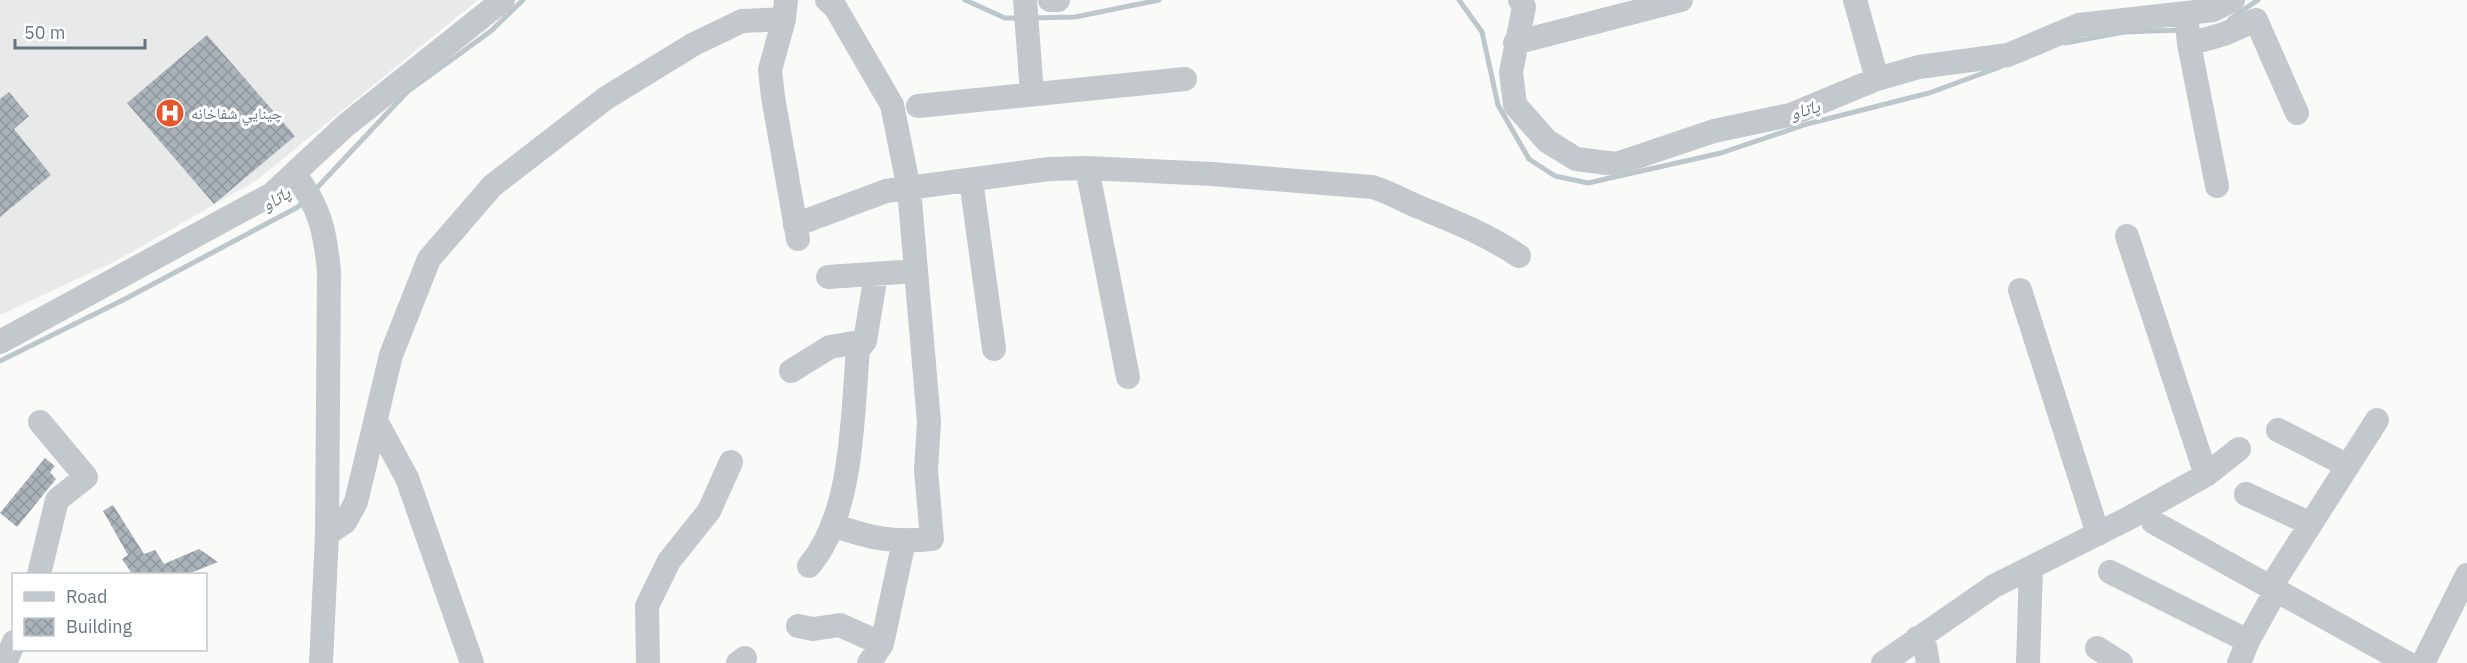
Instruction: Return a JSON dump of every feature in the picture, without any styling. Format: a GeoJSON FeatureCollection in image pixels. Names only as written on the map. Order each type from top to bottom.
{"type":"FeatureCollection","features":[{"type":"Feature","properties":{"kind":"street"},"geometry":{"type":"LineString","coordinates":[[306,191],[345,126],[503,0]]}},
{"type":"Feature","properties":{"kind":"street"},"geometry":{"type":"LineString","coordinates":[[827,0],[835,7],[892,105],[909,189],[929,422],[926,470],[932,539],[904,541],[873,538],[832,525]]}},
{"type":"Feature","properties":{"kind":"street"},"geometry":{"type":"LineString","coordinates":[[1025,0],[1032,93]]}},
{"type":"Feature","properties":{"kind":"street"},"geometry":{"type":"LineString","coordinates":[[1050,0],[1058,0]]}},
{"type":"Feature","properties":{"kind":"street"},"geometry":{"type":"LineString","coordinates":[[1520,0],[1524,7],[1510,72],[1515,105],[1547,141],[1576,159],[1616,164],[1714,131],[1790,115],[1877,79],[1919,67],[2008,55],[2079,25],[2213,10],[2233,0]]}},
{"type":"Feature","properties":{"kind":"street"},"geometry":{"type":"LineString","coordinates":[[1515,43],[1681,0]]}},
{"type":"Feature","properties":{"kind":"street"},"geometry":{"type":"LineString","coordinates":[[1855,0],[1877,79]]}},
{"type":"Feature","properties":{"kind":"street"},"geometry":{"type":"LineString","coordinates":[[327,534],[345,522],[356,502],[391,355],[429,259],[492,186],[606,98],[694,44],[742,21],[785,10],[770,70],[796,232],[886,191],[1049,170],[1087,168],[1212,174],[1372,187],[1387,191],[1404,201],[1492,238],[1518,256]]}},
{"type":"Feature","properties":{"kind":"street"},"geometry":{"type":"LineString","coordinates":[[2186,14],[2189,44],[2217,186]]}},
{"type":"Feature","properties":{"kind":"street"},"geometry":{"type":"LineString","coordinates":[[2189,44],[2224,34],[2256,20],[2297,114]]}},
{"type":"Feature","properties":{"kind":"street"},"geometry":{"type":"LineString","coordinates":[[918,106],[1185,79]]}},
{"type":"Feature","properties":{"kind":"street"},"geometry":{"type":"LineString","coordinates":[[1087,168],[1128,377]]}},
{"type":"Feature","properties":{"kind":"street"},"geometry":{"type":"LineString","coordinates":[[971,180],[994,349]]}},
{"type":"Feature","properties":{"kind":"street"},"geometry":{"type":"LineString","coordinates":[[0,342],[272,194],[306,191]]}},
{"type":"Feature","properties":{"kind":"street"},"geometry":{"type":"LineString","coordinates":[[306,191],[325,234],[329,271],[327,534],[321,663]]}},
{"type":"Feature","properties":{"kind":"street"},"geometry":{"type":"LineString","coordinates":[[2127,236],[2206,474]]}},
{"type":"Feature","properties":{"kind":"street"},"geometry":{"type":"LineString","coordinates":[[828,277],[916,271]]}},
{"type":"Feature","properties":{"kind":"street"},"geometry":{"type":"LineString","coordinates":[[809,566],[832,525],[849,465],[858,350],[865,341],[876,274]]}},
{"type":"Feature","properties":{"kind":"street"},"geometry":{"type":"LineString","coordinates":[[2020,290],[2098,534]]}},
{"type":"Feature","properties":{"kind":"street"},"geometry":{"type":"LineString","coordinates":[[791,370],[830,347],[865,341]]}},
{"type":"Feature","properties":{"kind":"street"},"geometry":{"type":"LineString","coordinates":[[2110,572],[2243,652],[2273,590],[2311,524],[2377,420]]}},
{"type":"Feature","properties":{"kind":"street"},"geometry":{"type":"LineString","coordinates":[[376,422],[407,478],[472,663]]}},
{"type":"Feature","properties":{"kind":"street"},"geometry":{"type":"LineString","coordinates":[[39,573],[57,500],[86,477],[40,423]]}},
{"type":"Feature","properties":{"kind":"street"},"geometry":{"type":"LineString","coordinates":[[2278,430],[2348,466]]}},
{"type":"Feature","properties":{"kind":"street"},"geometry":{"type":"LineString","coordinates":[[1883,663],[1994,586],[2098,534],[2206,474],[2239,449]]}},
{"type":"Feature","properties":{"kind":"street"},"geometry":{"type":"LineString","coordinates":[[648,663],[647,606],[669,561],[709,512],[731,462]]}},
{"type":"Feature","properties":{"kind":"street"},"geometry":{"type":"LineString","coordinates":[[2246,494],[2311,524]]}},
{"type":"Feature","properties":{"kind":"street"},"geometry":{"type":"LineString","coordinates":[[2152,522],[2407,663]]}},
{"type":"Feature","properties":{"kind":"street"},"geometry":{"type":"LineString","coordinates":[[798,626],[813,629],[840,625],[875,654],[904,541]]}},
{"type":"Feature","properties":{"kind":"street"},"geometry":{"type":"LineString","coordinates":[[2028,663],[2031,568]]}},
{"type":"Feature","properties":{"kind":"street"},"geometry":{"type":"LineString","coordinates":[[2424,663],[2467,575]]}},
{"type":"Feature","properties":{"kind":"street"},"geometry":{"type":"LineString","coordinates":[[1917,638],[1925,646],[1928,663]]}},
{"type":"Feature","properties":{"kind":"street"},"geometry":{"type":"LineString","coordinates":[[5,663],[12,647]]}},
{"type":"Feature","properties":{"kind":"street"},"geometry":{"type":"LineString","coordinates":[[2097,648],[2121,663]]}},
{"type":"Feature","properties":{"kind":"shaded area","name":"چينايي شفاخانه"},"geometry":{"type":"Polygon","coordinates":[[[0,0],[478,0],[257,180],[116,261],[0,315],[0,0]]]}},
{"type":"Feature","properties":{"kind":"building"},"geometry":{"type":"Polygon","coordinates":[[[207,35],[295,136],[214,204],[127,103],[207,35]]]}},
{"type":"Feature","properties":{"kind":"building"},"geometry":{"type":"Polygon","coordinates":[[[9,92],[29,116],[14,129],[51,175],[0,217],[0,99],[9,92]]]}},
{"type":"Feature","properties":{"kind":"building"},"geometry":{"type":"Polygon","coordinates":[[[45,458],[55,466],[50,472],[56,479],[17,527],[0,513],[45,458]]]}},
{"type":"Feature","properties":{"kind":"building"},"geometry":{"type":"Polygon","coordinates":[[[113,505],[144,554],[155,550],[164,564],[199,549],[218,562],[190,573],[131,573],[122,559],[128,555],[103,511],[113,505]]]}},
{"type":"Feature","properties":{"kind":"waterway","name":"پاتاو"},"geometry":{"type":"LineString","coordinates":[[314,191],[407,92],[491,31],[523,0]]}},
{"type":"Feature","properties":{"kind":"waterway","name":"پاتاو"},"geometry":{"type":"LineString","coordinates":[[965,0],[1005,18],[1019,18]]}},
{"type":"Feature","properties":{"kind":"waterway","name":"پاتاو"},"geometry":{"type":"LineString","coordinates":[[1032,18],[1075,17],[1159,0]]}},
{"type":"Feature","properties":{"kind":"waterway","name":"پاتاو"},"geometry":{"type":"LineString","coordinates":[[1459,0],[1482,32],[1498,105],[1529,159],[1555,176],[1588,183],[1721,153],[1807,124],[1929,93],[2000,67]]}},
{"type":"Feature","properties":{"kind":"waterway","name":"پاتاو"},"geometry":{"type":"LineString","coordinates":[[2230,19],[2258,0]]}},
{"type":"Feature","properties":{"kind":"waterway","name":"پاتاو"},"geometry":{"type":"LineString","coordinates":[[2065,43],[2124,32],[2181,30]]}},
{"type":"Feature","properties":{"kind":"waterway","name":"پاتاو"},"geometry":{"type":"LineString","coordinates":[[0,361],[125,299],[298,207],[303,202]]}},
{"type":"Feature","properties":{"kind":"place","name":"چينايي شفاخانه"},"geometry":{"type":"Point","coordinates":[170,113]}}]}
